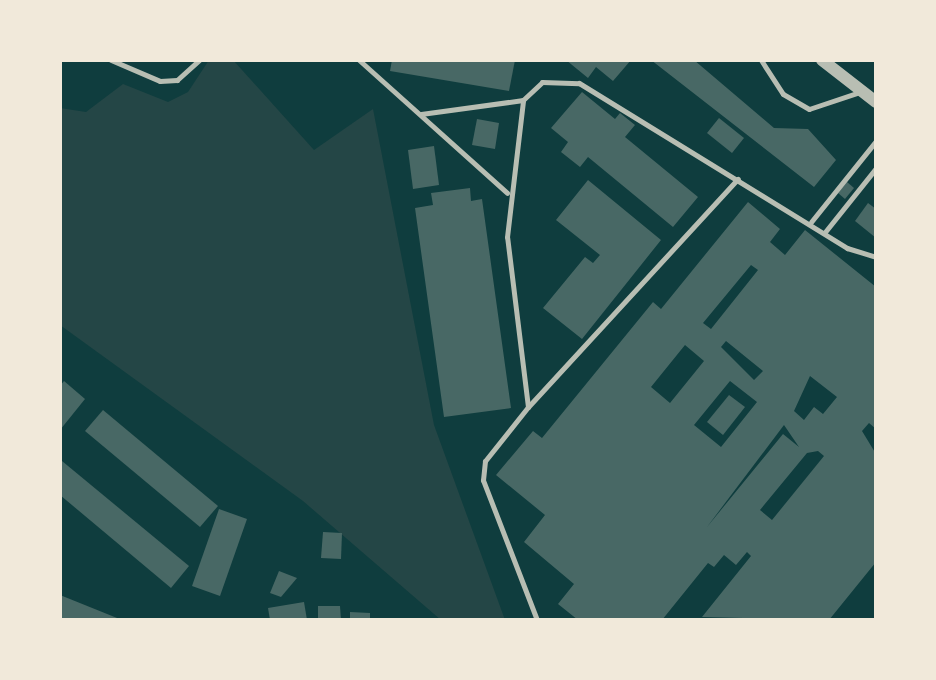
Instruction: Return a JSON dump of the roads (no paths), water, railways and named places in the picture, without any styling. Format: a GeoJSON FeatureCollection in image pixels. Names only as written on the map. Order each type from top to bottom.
{"type":"FeatureCollection","features":[{"type":"Feature","properties":{"kind":"street"},"geometry":{"type":"LineString","coordinates":[[822,60],[876,102]]}},
{"type":"Feature","properties":{"kind":"lane"},"geometry":{"type":"LineString","coordinates":[[111,60],[160,81],[177,80],[199,60]]}},
{"type":"Feature","properties":{"kind":"lane"},"geometry":{"type":"LineString","coordinates":[[359,60],[508,194]]}},
{"type":"Feature","properties":{"kind":"lane"},"geometry":{"type":"LineString","coordinates":[[761,60],[783,94],[809,109],[860,91]]}},
{"type":"Feature","properties":{"kind":"lane"},"geometry":{"type":"LineString","coordinates":[[420,114],[523,100],[542,82],[579,83],[825,232],[876,257]]}},
{"type":"Feature","properties":{"kind":"lane"},"geometry":{"type":"LineString","coordinates":[[523,100],[508,194],[528,407]]}},
{"type":"Feature","properties":{"kind":"lane"},"geometry":{"type":"LineString","coordinates":[[811,222],[876,141]]}},
{"type":"Feature","properties":{"kind":"lane"},"geometry":{"type":"LineString","coordinates":[[825,232],[876,168]]}},
{"type":"Feature","properties":{"kind":"lane"},"geometry":{"type":"LineString","coordinates":[[537,620],[483,480],[485,461],[528,407],[738,179]]}}]}
